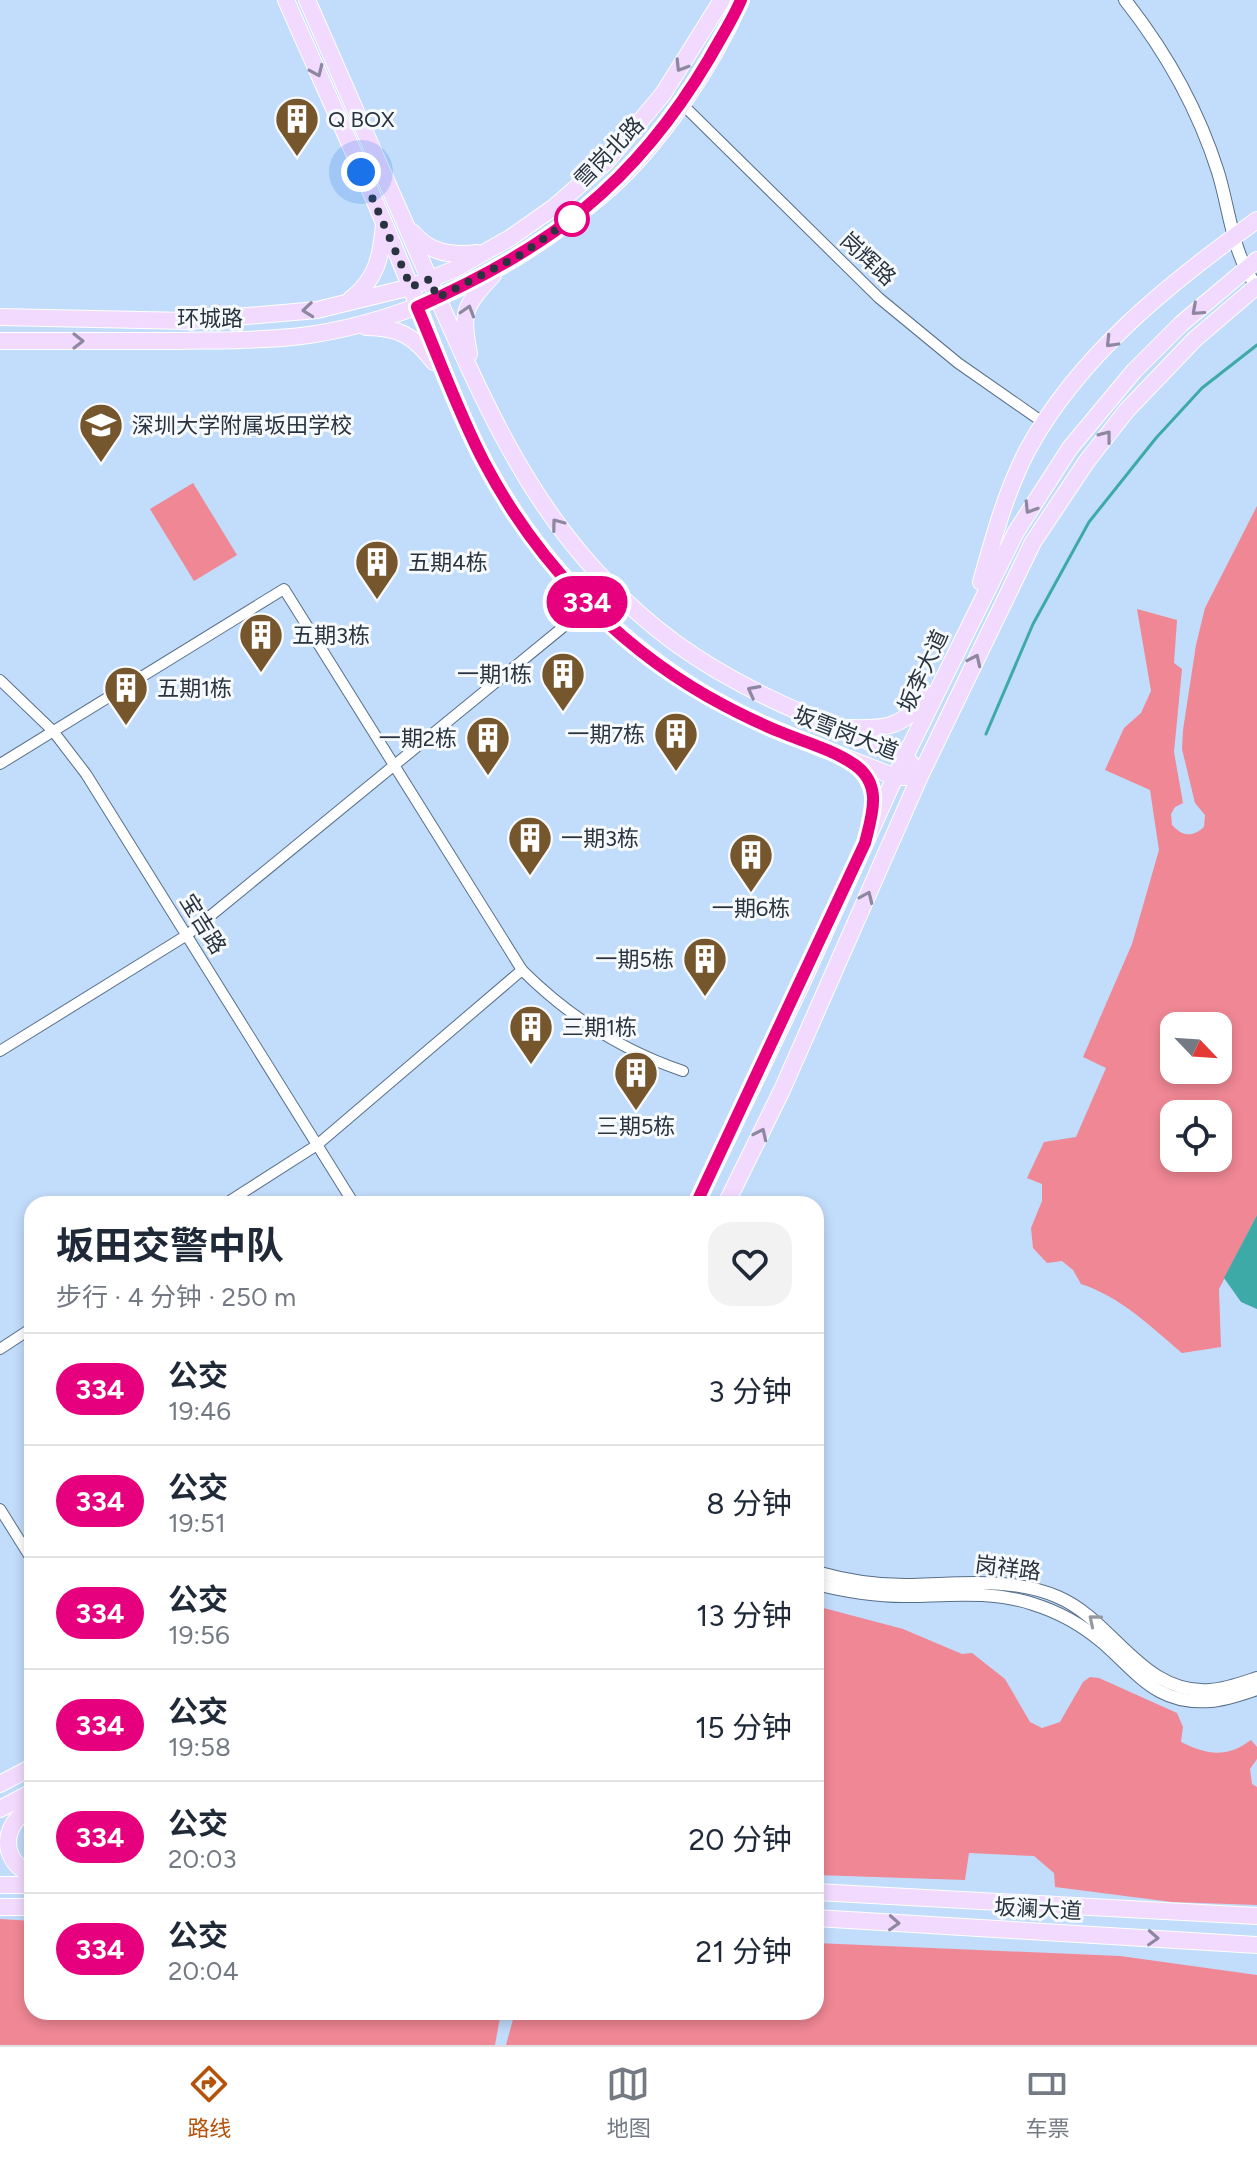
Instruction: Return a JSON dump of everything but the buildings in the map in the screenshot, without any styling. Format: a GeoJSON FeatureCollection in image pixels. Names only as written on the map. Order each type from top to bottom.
{"type":"FeatureCollection","features":[{"type":"Feature","properties":{"kind":"main road","name":"坂雪岗大道"},"geometry":{"type":"LineString","coordinates":[[286,0],[384,223],[472,438],[515,515],[550,562],[590,605],[641,651],[706,695],[778,731],[895,777],[920,776]]}},
{"type":"Feature","properties":{"kind":"main road","name":"坂雪岗大道"},"geometry":{"type":"LineString","coordinates":[[307,0],[495,424],[530,487],[573,545],[612,588],[673,641],[717,671],[775,703],[906,757],[920,776]]}},
{"type":"Feature","properties":{"kind":"main road","name":"雪岗北路"},"geometry":{"type":"LineString","coordinates":[[411,287],[455,269],[510,238],[553,208],[626,141],[663,94],[722,0]]}},
{"type":"Feature","properties":{"kind":"main road","name":"雪岗北路"},"geometry":{"type":"LineString","coordinates":[[417,307],[504,264],[559,229],[602,195],[635,163],[682,104],[741,0]]}},
{"type":"Feature","properties":{"kind":"main road"},"geometry":{"type":"LineString","coordinates":[[969,626],[1001,511],[1018,469],[1044,423],[1117,336],[1159,297],[1257,220]]}},
{"type":"Feature","properties":{"kind":"main road"},"geometry":{"type":"LineString","coordinates":[[348,302],[365,288],[376,272],[384,223]]}},
{"type":"Feature","properties":{"kind":"main road"},"geometry":{"type":"LineString","coordinates":[[406,226],[418,239],[443,254],[482,253]]}},
{"type":"Feature","properties":{"kind":"main road"},"geometry":{"type":"LineString","coordinates":[[472,371],[464,319],[467,306],[504,264]]}},
{"type":"Feature","properties":{"kind":"main road","name":"坂李大道"},"geometry":{"type":"LineString","coordinates":[[700,1196],[895,777],[1016,532],[1051,476],[1091,422],[1157,347],[1251,265]]}},
{"type":"Feature","properties":{"kind":"main road","name":"坂李大道"},"geometry":{"type":"LineString","coordinates":[[730,1196],[782,1090],[920,776],[1018,571],[1068,487],[1107,435],[1149,385],[1195,339],[1257,286]]}},
{"type":"Feature","properties":{"kind":"main road","name":"环城路"},"geometry":{"type":"LineString","coordinates":[[0,317],[189,321],[317,310],[411,287]]}},
{"type":"Feature","properties":{"kind":"main road","name":"环城路"},"geometry":{"type":"LineString","coordinates":[[0,341],[257,340],[348,327],[417,307]]}},
{"type":"Feature","properties":{"kind":"main road"},"geometry":{"type":"LineString","coordinates":[[348,327],[379,327],[412,337],[450,383]]}},
{"type":"Feature","properties":{"kind":"main road"},"geometry":{"type":"LineString","coordinates":[[837,728],[880,728],[903,721],[916,711],[945,675]]}},
{"type":"Feature","properties":{"kind":"main road"},"geometry":{"type":"LineString","coordinates":[[827,749],[858,767],[870,783],[874,804],[865,843]]}},
{"type":"Feature","properties":{"kind":"main road"},"geometry":{"type":"LineString","coordinates":[[0,1784],[24,1771]]}},
{"type":"Feature","properties":{"kind":"main road"},"geometry":{"type":"LineString","coordinates":[[0,1809],[24,1796]]}},
{"type":"Feature","properties":{"kind":"main road"},"geometry":{"type":"LineString","coordinates":[[24,1811],[11,1823],[2,1837],[1,1846],[6,1861],[24,1872]]}},
{"type":"Feature","properties":{"kind":"main road"},"geometry":{"type":"LineString","coordinates":[[0,1885],[24,1885]]}},
{"type":"Feature","properties":{"kind":"main road","name":"坂澜大道"},"geometry":{"type":"LineString","coordinates":[[824,1892],[1257,1916]]}},
{"type":"Feature","properties":{"kind":"main road"},"geometry":{"type":"LineString","coordinates":[[0,1907],[24,1907]]}},
{"type":"Feature","properties":{"kind":"main road","name":"坂澜大道"},"geometry":{"type":"LineString","coordinates":[[824,1918],[1257,1945]]}},
{"type":"Feature","properties":{"kind":"street"},"geometry":{"type":"LineString","coordinates":[[1125,0],[1161,49],[1193,108],[1218,171],[1234,237],[1251,265],[1257,286]]}},
{"type":"Feature","properties":{"kind":"street","name":"岗辉路"},"geometry":{"type":"LineString","coordinates":[[682,104],[879,298],[958,363],[1044,423]]}},
{"type":"Feature","properties":{"kind":"street"},"geometry":{"type":"LineString","coordinates":[[0,764],[284,589],[522,970],[562,1006],[605,1037],[683,1071]]}},
{"type":"Feature","properties":{"kind":"street"},"geometry":{"type":"LineString","coordinates":[[0,1051],[187,935],[590,605]]}},
{"type":"Feature","properties":{"kind":"street","name":"宝吉路"},"geometry":{"type":"LineString","coordinates":[[0,680],[53,731],[91,782],[349,1196]]}},
{"type":"Feature","properties":{"kind":"street"},"geometry":{"type":"LineString","coordinates":[[237,1196],[317,1145],[522,970]]}},
{"type":"Feature","properties":{"kind":"street"},"geometry":{"type":"LineString","coordinates":[[0,1349],[24,1333]]}},
{"type":"Feature","properties":{"kind":"street"},"geometry":{"type":"LineString","coordinates":[[0,1509],[24,1547]]}},
{"type":"Feature","properties":{"kind":"street","name":"岗祥路"},"geometry":{"type":"LineString","coordinates":[[824,1574],[888,1585],[961,1583],[1032,1588],[1081,1609],[1142,1667],[1167,1683],[1187,1689],[1207,1690],[1257,1678]]}},
{"type":"Feature","properties":{"kind":"street","name":"岗祥路"},"geometry":{"type":"LineString","coordinates":[[824,1585],[888,1596],[991,1595],[1022,1600],[1051,1610],[1079,1625],[1104,1644],[1143,1682],[1163,1693],[1185,1700],[1208,1701],[1257,1689]]}},
{"type":"Feature","properties":{"kind":"shaded area"},"geometry":{"type":"Polygon","coordinates":[[[193,483],[237,555],[194,581],[150,509],[193,483]]]}},
{"type":"Feature","properties":{"kind":"shaded area"},"geometry":{"type":"Polygon","coordinates":[[[1257,506],[1257,1215],[1219,1289],[1221,1347],[1182,1353],[1122,1304],[1081,1284],[1073,1270],[1062,1261],[1047,1263],[1033,1248],[1031,1228],[1042,1201],[1042,1184],[1027,1178],[1044,1142],[1076,1137],[1106,1068],[1083,1057],[1132,944],[1159,850],[1150,790],[1105,770],[1124,728],[1141,713],[1151,691],[1137,609],[1177,620],[1174,663],[1182,669],[1174,752],[1183,803],[1175,807],[1171,814],[1172,825],[1187,834],[1204,827],[1205,815],[1195,803],[1182,749],[1196,645],[1205,608],[1257,506]]]}},
{"type":"Feature","properties":{"kind":"shaded area"},"geometry":{"type":"Polygon","coordinates":[[[1257,1215],[1257,1309],[1241,1302],[1224,1278],[1257,1215]]]}},
{"type":"Feature","properties":{"kind":"shaded area"},"geometry":{"type":"Polygon","coordinates":[[[824,1608],[903,1629],[962,1654],[972,1653],[1005,1679],[1030,1722],[1042,1728],[1060,1722],[1083,1682],[1090,1677],[1099,1678],[1177,1713],[1183,1727],[1181,1742],[1190,1746],[1217,1753],[1234,1750],[1251,1740],[1257,1747],[1257,1759],[1250,1769],[1252,1784],[1257,1787],[1257,1905],[1172,1902],[1055,1887],[1054,1873],[1034,1856],[969,1853],[965,1880],[824,1875],[824,1608]]]}},
{"type":"Feature","properties":{"kind":"shaded area"},"geometry":{"type":"Polygon","coordinates":[[[0,1919],[24,1920],[24,2020],[500,2020],[495,2045],[0,2045],[0,1919]]]}},
{"type":"Feature","properties":{"kind":"shaded area"},"geometry":{"type":"Polygon","coordinates":[[[824,1943],[1120,1956],[1257,1975],[1257,2045],[506,2045],[513,2020],[824,2020],[824,1943]]]}},
{"type":"Feature","properties":{"kind":"waterway"},"geometry":{"type":"LineString","coordinates":[[986,734],[1033,624],[1089,522],[1156,438],[1202,388],[1257,345]]}},
{"type":"Feature","properties":{"kind":"bus line","name":"334"},"geometry":{"type":"LineString","coordinates":[[701,1196],[865,843],[874,804],[873,790],[863,772],[852,763],[827,749],[753,720],[684,681],[641,651],[570,584],[532,539],[485,464],[417,307],[522,254],[602,195],[635,163],[682,104],[741,0]]}},
{"type":"Feature","properties":{"kind":"place","name":"Q BOX"},"geometry":{"type":"Point","coordinates":[297,158]}},
{"type":"Feature","properties":{"kind":"place","name":"深圳大学附属坂田学校"},"geometry":{"type":"Point","coordinates":[101,464]}},
{"type":"Feature","properties":{"kind":"place","name":"五期4栋"},"geometry":{"type":"Point","coordinates":[377,601]}},
{"type":"Feature","properties":{"kind":"place","name":"五期3栋"},"geometry":{"type":"Point","coordinates":[261,674]}},
{"type":"Feature","properties":{"kind":"place","name":"一期1栋"},"geometry":{"type":"Point","coordinates":[563,713]}},
{"type":"Feature","properties":{"kind":"place","name":"五期1栋"},"geometry":{"type":"Point","coordinates":[126,727]}},
{"type":"Feature","properties":{"kind":"place","name":"一期7栋"},"geometry":{"type":"Point","coordinates":[676,773]}},
{"type":"Feature","properties":{"kind":"place","name":"一期2栋"},"geometry":{"type":"Point","coordinates":[488,777]}},
{"type":"Feature","properties":{"kind":"place","name":"一期3栋"},"geometry":{"type":"Point","coordinates":[530,877]}},
{"type":"Feature","properties":{"kind":"place","name":"一期6栋"},"geometry":{"type":"Point","coordinates":[751,894]}},
{"type":"Feature","properties":{"kind":"place","name":"一期5栋"},"geometry":{"type":"Point","coordinates":[705,998]}},
{"type":"Feature","properties":{"kind":"place","name":"三期1栋"},"geometry":{"type":"Point","coordinates":[531,1066]}},
{"type":"Feature","properties":{"kind":"place","name":"三期5栋"},"geometry":{"type":"Point","coordinates":[636,1112]}},
{"type":"Feature","properties":{"kind":"route"},"geometry":{"type":"LineString","coordinates":[[361,172],[411,287],[430,279],[437,298],[522,254],[581,212],[572,219]]}}]}
